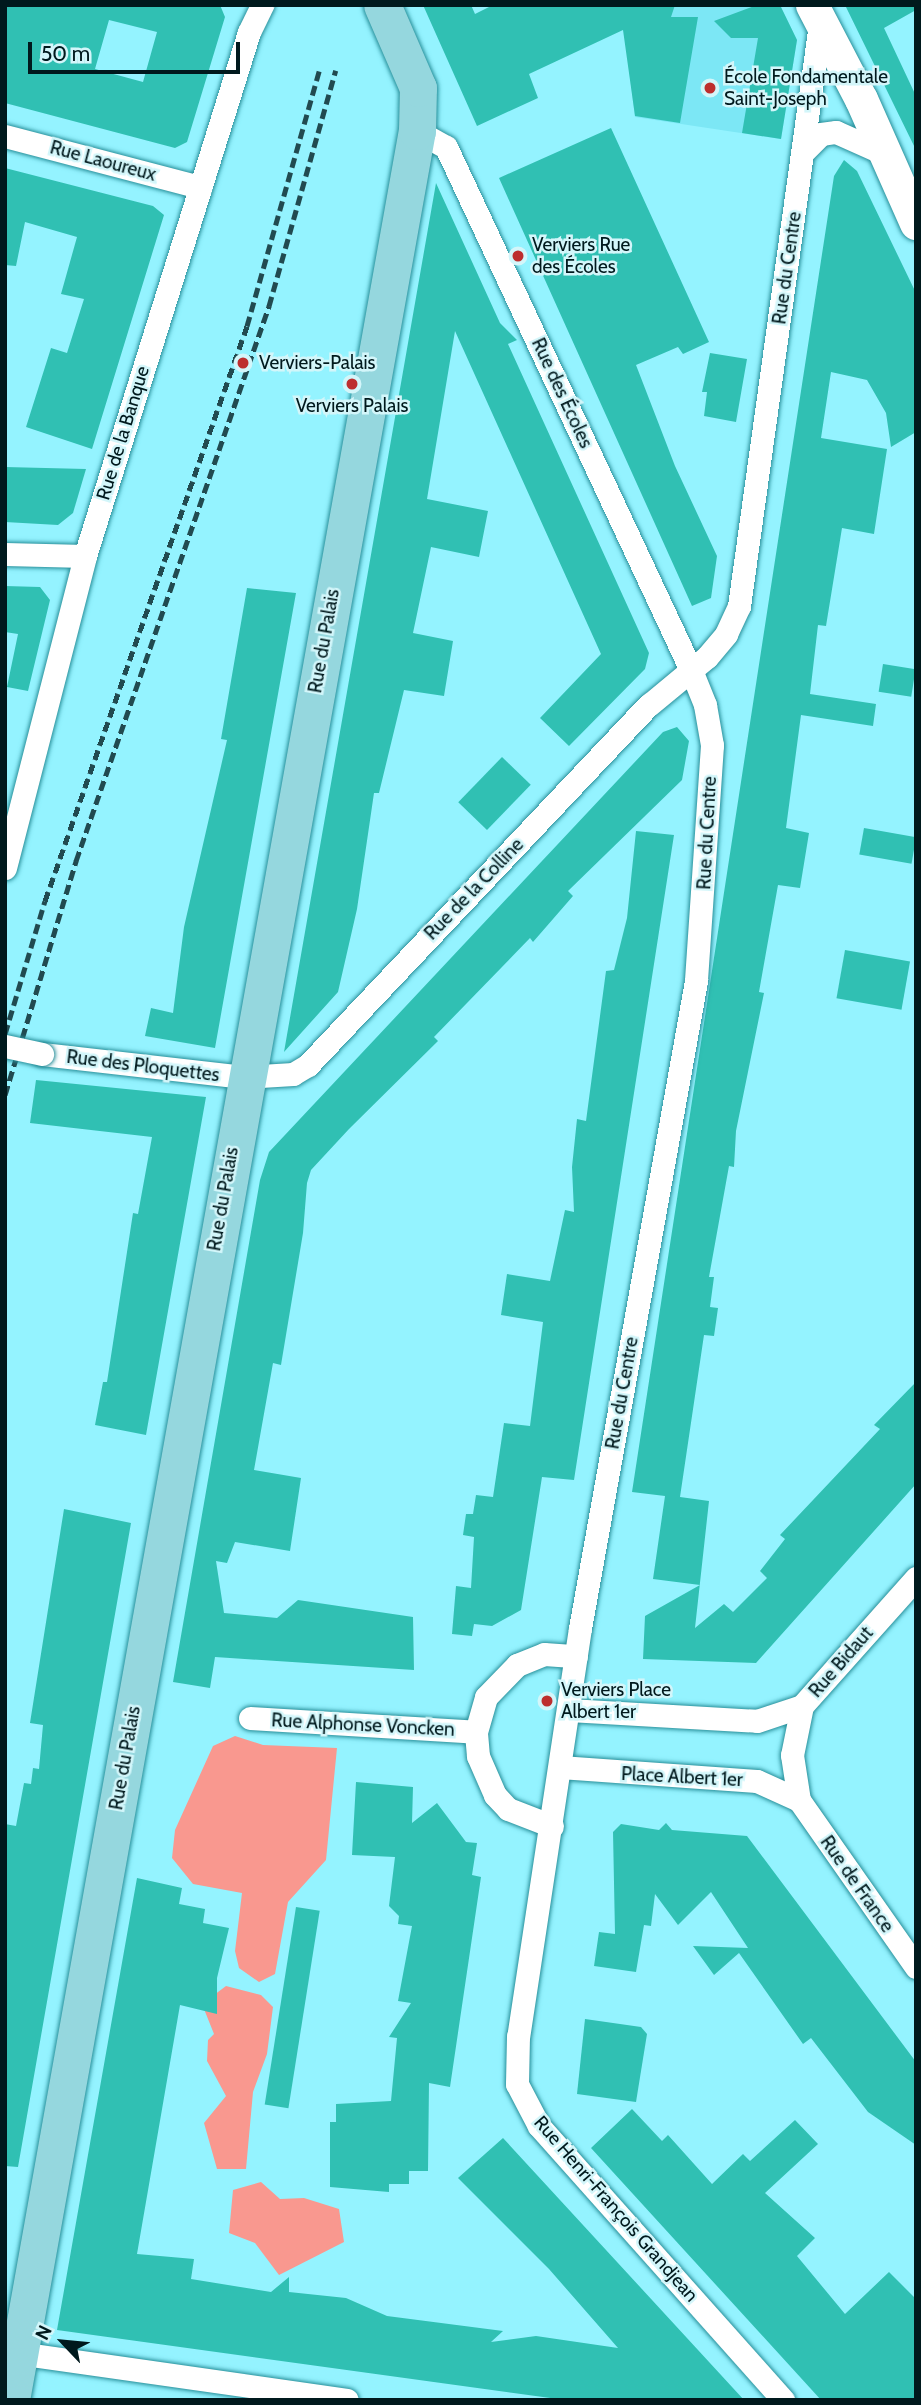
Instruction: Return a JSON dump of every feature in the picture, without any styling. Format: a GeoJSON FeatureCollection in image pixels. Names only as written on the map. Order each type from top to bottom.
{"type":"FeatureCollection","features":[{"type":"Feature","properties":{"kind":"main road","name":"Rue du Palais"},"geometry":{"type":"LineString","coordinates":[[11,2400],[244,1077],[416,131],[418,88],[382,5]]}},
{"type":"Feature","properties":{"kind":"main road"},"geometry":{"type":"LineString","coordinates":[[816,15],[861,99],[881,152],[916,223]]}},
{"type":"Feature","properties":{"kind":"street","name":"Rue de la Banque"},"geometry":{"type":"LineString","coordinates":[[5,868],[85,556],[249,32],[262,5]]}},
{"type":"Feature","properties":{"kind":"street","name":"Rue du Centre"},"geometry":{"type":"LineString","coordinates":[[576,1656],[696,981],[712,745],[705,705],[691,670],[726,634],[739,606],[804,151],[816,15]]}},
{"type":"Feature","properties":{"kind":"street","name":"Rue des Écoles"},"geometry":{"type":"LineString","coordinates":[[416,131],[446,147],[691,670]]}},
{"type":"Feature","properties":{"kind":"street"},"geometry":{"type":"LineString","coordinates":[[804,151],[821,134],[836,132],[881,152]]}},
{"type":"Feature","properties":{"kind":"street","name":"Rue Laoureux"},"geometry":{"type":"LineString","coordinates":[[5,136],[200,187]]}},
{"type":"Feature","properties":{"kind":"street"},"geometry":{"type":"LineString","coordinates":[[5,554],[85,556]]}},
{"type":"Feature","properties":{"kind":"street","name":"Rue de la Colline"},"geometry":{"type":"LineString","coordinates":[[244,1077],[278,1078],[308,1065],[649,705],[691,670]]}},
{"type":"Feature","properties":{"kind":"street","name":"Rue des Ploquettes"},"geometry":{"type":"LineString","coordinates":[[5,1046],[42,1054],[244,1077]]}},
{"type":"Feature","properties":{"kind":"street","name":"Rue Bidaut"},"geometry":{"type":"LineString","coordinates":[[799,1800],[792,1755],[802,1706],[916,1578]]}},
{"type":"Feature","properties":{"kind":"street"},"geometry":{"type":"LineString","coordinates":[[544,1654],[576,1656],[569,1710],[552,1826],[508,1809],[495,1795],[478,1756],[476,1732],[486,1697],[517,1665],[544,1654]]}},
{"type":"Feature","properties":{"kind":"street"},"geometry":{"type":"LineString","coordinates":[[569,1710],[757,1721],[802,1706]]}},
{"type":"Feature","properties":{"kind":"street","name":"Rue Alphonse Voncken"},"geometry":{"type":"LineString","coordinates":[[250,1718],[476,1732]]}},
{"type":"Feature","properties":{"kind":"street","name":"Place Albert 1er"},"geometry":{"type":"LineString","coordinates":[[560,1767],[757,1781],[799,1800]]}},
{"type":"Feature","properties":{"kind":"street","name":"Rue de France"},"geometry":{"type":"LineString","coordinates":[[799,1800],[916,1967]]}},
{"type":"Feature","properties":{"kind":"street","name":"Rue Henri-François Grandjean"},"geometry":{"type":"LineString","coordinates":[[552,1826],[517,2049],[521,2094],[539,2126],[783,2400]]}},
{"type":"Feature","properties":{"kind":"street"},"geometry":{"type":"LineString","coordinates":[[18,2353],[347,2400]]}},
{"type":"Feature","properties":{"kind":"shaded area","name":"École Fondamentale Saint-Joseph"},"geometry":{"type":"Polygon","coordinates":[[[621,5],[780,5],[797,40],[781,139],[635,117],[621,5]]]}},
{"type":"Feature","properties":{"kind":"shaded area"},"geometry":{"type":"Polygon","coordinates":[[[235,1736],[263,1745],[337,1748],[326,1860],[288,1902],[275,1974],[259,1982],[239,1968],[235,1951],[242,1893],[193,1884],[172,1858],[175,1830],[213,1746],[235,1736]]]}},
{"type":"Feature","properties":{"kind":"shaded area"},"geometry":{"type":"Polygon","coordinates":[[[226,1986],[261,1995],[273,2007],[267,2054],[253,2092],[246,2169],[217,2169],[204,2123],[226,2096],[207,2061],[208,2040],[214,2034],[202,2004],[226,1986]]]}},
{"type":"Feature","properties":{"kind":"shaded area"},"geometry":{"type":"Polygon","coordinates":[[[261,2182],[280,2199],[304,2198],[339,2209],[344,2242],[279,2275],[255,2243],[229,2233],[233,2190],[261,2182]]]}},
{"type":"Feature","properties":{"kind":"building"},"geometry":{"type":"Polygon","coordinates":[[[5,5],[220,5],[225,17],[187,142],[175,148],[5,103],[5,5]],[[109,20],[95,69],[143,82],[157,32],[109,20]]]}},
{"type":"Feature","properties":{"kind":"building"},"geometry":{"type":"Polygon","coordinates":[[[423,5],[471,5],[475,14],[493,5],[675,5],[671,17],[698,17],[680,123],[635,116],[623,30],[529,74],[538,98],[477,126],[423,5]]]}},
{"type":"Feature","properties":{"kind":"building"},"geometry":{"type":"Polygon","coordinates":[[[757,5],[780,5],[797,40],[781,139],[742,133],[758,38],[731,38],[714,21],[757,5]]]}},
{"type":"Feature","properties":{"kind":"building"},"geometry":{"type":"Polygon","coordinates":[[[845,5],[916,5],[916,10],[884,28],[916,96],[916,150],[845,5]]]}},
{"type":"Feature","properties":{"kind":"building"},"geometry":{"type":"Polygon","coordinates":[[[611,128],[709,342],[683,354],[678,347],[636,365],[675,466],[717,556],[711,598],[692,606],[499,178],[611,128]]]}},
{"type":"Feature","properties":{"kind":"building"},"geometry":{"type":"Polygon","coordinates":[[[844,160],[857,171],[916,293],[916,432],[891,447],[886,413],[867,380],[831,372],[821,438],[887,449],[874,534],[842,528],[826,626],[818,625],[810,694],[876,704],[873,726],[801,715],[786,828],[809,833],[800,888],[778,885],[759,992],[764,993],[736,1131],[734,1167],[729,1166],[709,1277],[714,1277],[710,1307],[718,1308],[714,1336],[704,1335],[680,1497],[709,1501],[700,1585],[653,1579],[665,1496],[632,1492],[834,176],[844,160]]]}},
{"type":"Feature","properties":{"kind":"building"},"geometry":{"type":"Polygon","coordinates":[[[5,168],[153,206],[164,215],[92,449],[26,427],[51,348],[67,353],[84,299],[61,294],[77,237],[25,222],[16,266],[5,265],[5,168]]]}},
{"type":"Feature","properties":{"kind":"building"},"geometry":{"type":"Polygon","coordinates":[[[436,183],[500,323],[517,340],[508,344],[649,653],[645,669],[569,746],[540,718],[601,654],[455,331],[427,499],[488,511],[479,557],[431,547],[413,633],[453,641],[444,696],[404,690],[379,793],[374,793],[357,909],[338,992],[284,1052],[436,183]]]}},
{"type":"Feature","properties":{"kind":"building"},"geometry":{"type":"Polygon","coordinates":[[[710,353],[747,359],[736,422],[704,416],[707,392],[702,392],[710,353]]]}},
{"type":"Feature","properties":{"kind":"building"},"geometry":{"type":"Polygon","coordinates":[[[5,467],[86,469],[73,513],[58,525],[5,522],[5,467]]]}},
{"type":"Feature","properties":{"kind":"building"},"geometry":{"type":"Polygon","coordinates":[[[5,586],[40,587],[50,600],[28,691],[7,687],[18,634],[5,632],[5,586]]]}},
{"type":"Feature","properties":{"kind":"building"},"geometry":{"type":"Polygon","coordinates":[[[247,588],[296,593],[215,1048],[145,1036],[151,1008],[173,1013],[184,927],[227,740],[221,739],[247,588]]]}},
{"type":"Feature","properties":{"kind":"building"},"geometry":{"type":"Polygon","coordinates":[[[883,664],[916,669],[911,697],[879,692],[883,664]]]}},
{"type":"Feature","properties":{"kind":"building"},"geometry":{"type":"Polygon","coordinates":[[[677,727],[689,741],[682,780],[568,891],[573,896],[533,942],[530,938],[434,1037],[438,1041],[311,1170],[307,1183],[303,1233],[281,1365],[273,1363],[254,1470],[301,1478],[290,1551],[235,1542],[227,1563],[216,1561],[224,1613],[277,1618],[298,1600],[413,1617],[414,1670],[215,1657],[210,1688],[173,1682],[260,1180],[269,1152],[663,732],[677,727]]]}},
{"type":"Feature","properties":{"kind":"building"},"geometry":{"type":"Polygon","coordinates":[[[502,757],[531,785],[487,830],[458,802],[502,757]]]}},
{"type":"Feature","properties":{"kind":"building"},"geometry":{"type":"Polygon","coordinates":[[[864,828],[916,837],[912,864],[859,855],[864,828]]]}},
{"type":"Feature","properties":{"kind":"building"},"geometry":{"type":"Polygon","coordinates":[[[636,831],[674,835],[574,1480],[542,1477],[521,1610],[492,1626],[474,1624],[472,1636],[452,1634],[456,1586],[471,1588],[474,1537],[463,1535],[466,1514],[473,1514],[476,1495],[493,1497],[504,1423],[530,1426],[543,1322],[501,1315],[507,1274],[550,1281],[565,1210],[574,1212],[572,1167],[577,1119],[586,1121],[606,971],[614,970],[627,918],[636,831]]]}},
{"type":"Feature","properties":{"kind":"building"},"geometry":{"type":"Polygon","coordinates":[[[845,950],[910,961],[901,1010],[836,998],[845,950]]]}},
{"type":"Feature","properties":{"kind":"building"},"geometry":{"type":"Polygon","coordinates":[[[36,1080],[206,1097],[146,1435],[95,1425],[103,1382],[107,1382],[133,1213],[138,1214],[152,1137],[30,1123],[36,1080]]]}},
{"type":"Feature","properties":{"kind":"building"},"geometry":{"type":"Polygon","coordinates":[[[916,1382],[916,1484],[756,1663],[643,1659],[645,1616],[700,1585],[695,1628],[724,1604],[733,1612],[767,1578],[760,1571],[785,1539],[780,1535],[880,1429],[874,1425],[916,1382]]]}},
{"type":"Feature","properties":{"kind":"building"},"geometry":{"type":"Polygon","coordinates":[[[64,1509],[131,1523],[18,2167],[5,2166],[5,1824],[16,1826],[24,1783],[31,1784],[33,1768],[39,1769],[43,1725],[30,1723],[64,1509]]]}},
{"type":"Feature","properties":{"kind":"building"},"geometry":{"type":"Polygon","coordinates":[[[356,1782],[413,1787],[412,1823],[437,1803],[466,1842],[477,1843],[472,1875],[481,1877],[450,2087],[429,2083],[428,2171],[409,2171],[409,2184],[389,2184],[389,2192],[330,2187],[330,2122],[336,2122],[336,2104],[391,2101],[397,2038],[389,2037],[411,2003],[398,2001],[412,1926],[398,1924],[399,1916],[389,1906],[395,1857],[352,1855],[356,1782]]]}},
{"type":"Feature","properties":{"kind":"building"},"geometry":{"type":"Polygon","coordinates":[[[666,1823],[672,1830],[747,1836],[916,2062],[916,2145],[868,2112],[811,2038],[803,2044],[739,1953],[714,1975],[693,1946],[748,1948],[711,1892],[678,1925],[655,1894],[651,1926],[644,1925],[636,1972],[594,1966],[599,1932],[615,1934],[613,1832],[621,1824],[659,1830],[666,1823]]]}},
{"type":"Feature","properties":{"kind":"building"},"geometry":{"type":"Polygon","coordinates":[[[137,1878],[182,1888],[179,1904],[205,1909],[203,1923],[229,1928],[217,1978],[217,2014],[180,2005],[137,2254],[194,2259],[191,2279],[271,2292],[289,2277],[289,2292],[346,2298],[387,2316],[503,2331],[491,2342],[536,2336],[618,2348],[549,2269],[458,2178],[503,2138],[744,2400],[565,2400],[57,2330],[137,1878]]]}},
{"type":"Feature","properties":{"kind":"building"},"geometry":{"type":"Polygon","coordinates":[[[296,1907],[320,1911],[288,2108],[265,2105],[296,1907]]]}},
{"type":"Feature","properties":{"kind":"building"},"geometry":{"type":"Polygon","coordinates":[[[585,2019],[641,2027],[647,2034],[636,2102],[577,2094],[585,2019]]]}},
{"type":"Feature","properties":{"kind":"building"},"geometry":{"type":"Polygon","coordinates":[[[632,2109],[662,2141],[668,2135],[712,2184],[743,2154],[750,2161],[795,2120],[818,2144],[765,2193],[815,2238],[797,2256],[845,2314],[889,2272],[916,2299],[916,2400],[821,2400],[591,2148],[632,2109]]]}},
{"type":"Feature","properties":{"kind":"railway"},"geometry":{"type":"LineString","coordinates":[[5,1034],[45,901],[247,326],[320,68]]}},
{"type":"Feature","properties":{"kind":"railway"},"geometry":{"type":"LineString","coordinates":[[5,1095],[76,861],[269,306],[336,70]]}},
{"type":"Feature","properties":{"kind":"place","name":"École Fondamentale Saint-Joseph"},"geometry":{"type":"Point","coordinates":[710,88]}},
{"type":"Feature","properties":{"kind":"place","name":"Verviers Rue des Écoles"},"geometry":{"type":"Point","coordinates":[518,256]}},
{"type":"Feature","properties":{"kind":"place","name":"Verviers-Palais"},"geometry":{"type":"Point","coordinates":[243,363]}},
{"type":"Feature","properties":{"kind":"place","name":"Verviers Palais"},"geometry":{"type":"Point","coordinates":[352,384]}},
{"type":"Feature","properties":{"kind":"place","name":"Verviers Place Albert 1er"},"geometry":{"type":"Point","coordinates":[547,1701]}}]}
